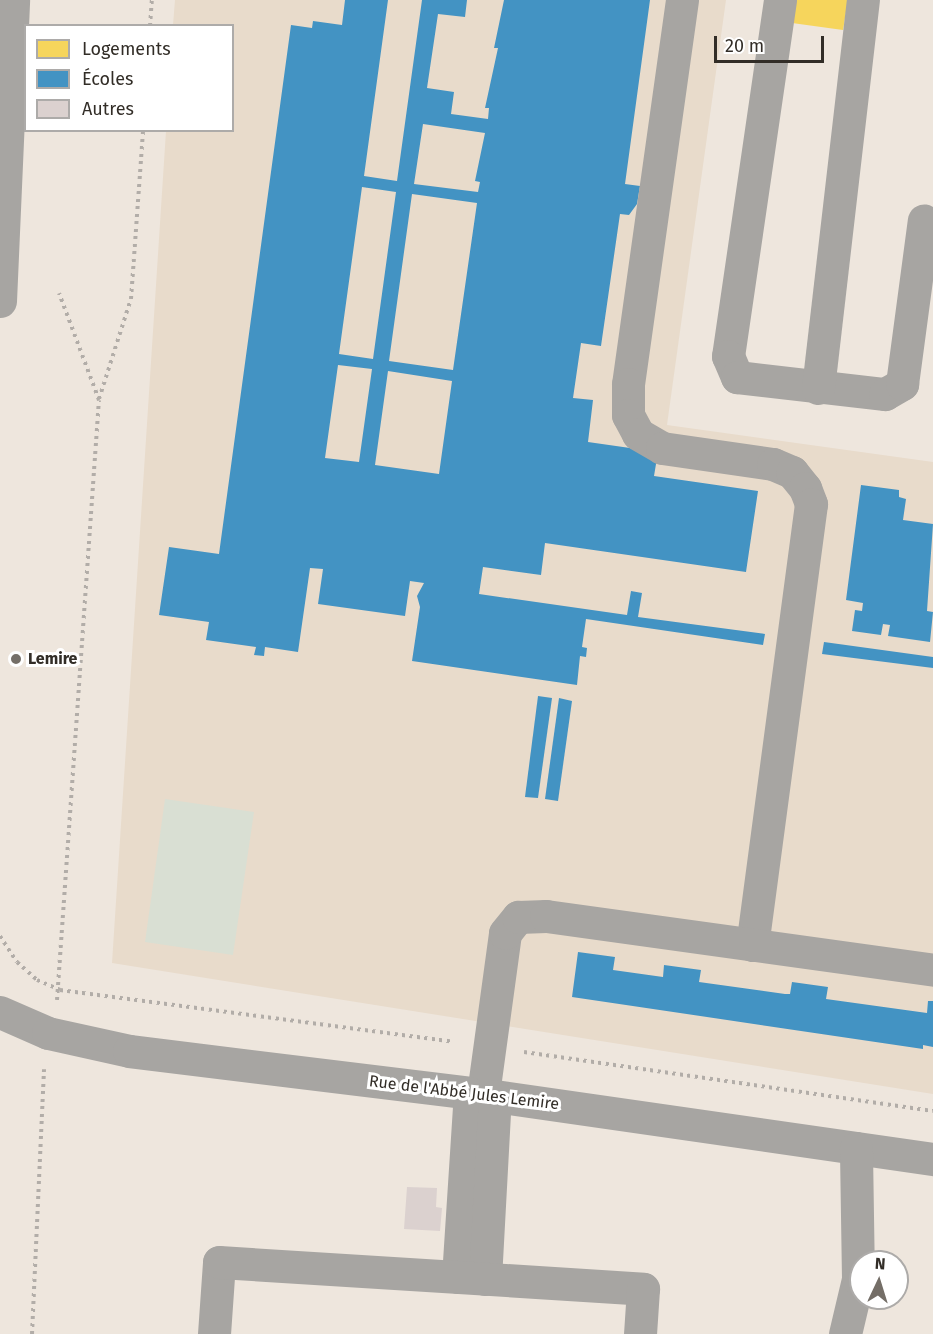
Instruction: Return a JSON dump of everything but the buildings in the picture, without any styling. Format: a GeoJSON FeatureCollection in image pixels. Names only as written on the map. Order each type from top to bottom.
{"type":"FeatureCollection","features":[{"type":"Feature","properties":{"kind":"street"},"geometry":{"type":"LineString","coordinates":[[0,302],[13,0]]}},
{"type":"Feature","properties":{"kind":"street"},"geometry":{"type":"LineString","coordinates":[[682,0],[628,384],[628,415],[638,434],[662,448],[773,464],[792,472],[805,488],[811,504],[752,945]]}},
{"type":"Feature","properties":{"kind":"street"},"geometry":{"type":"LineString","coordinates":[[780,0],[728,356],[737,377],[885,394],[902,384],[924,220]]}},
{"type":"Feature","properties":{"kind":"street"},"geometry":{"type":"LineString","coordinates":[[818,388],[863,0]]}},
{"type":"Feature","properties":{"kind":"street"},"geometry":{"type":"LineString","coordinates":[[472,1278],[488,1047],[505,933],[518,917],[546,916],[933,970]]}},
{"type":"Feature","properties":{"kind":"street","name":"Rue de l'Abbé Jules Lemire"},"geometry":{"type":"LineString","coordinates":[[0,1012],[48,1033],[129,1051],[483,1094],[933,1160]]}},
{"type":"Feature","properties":{"kind":"street"},"geometry":{"type":"LineString","coordinates":[[845,1334],[858,1278],[856,1148]]}},
{"type":"Feature","properties":{"kind":"street"},"geometry":{"type":"LineString","coordinates":[[214,1334],[219,1262],[643,1289],[640,1334]]}},
{"type":"Feature","properties":{"kind":"path"},"geometry":{"type":"LineString","coordinates":[[150,24],[152,0]]}},
{"type":"Feature","properties":{"kind":"path"},"geometry":{"type":"LineString","coordinates":[[60,990],[99,399],[131,299],[143,132]]}},
{"type":"Feature","properties":{"kind":"path"},"geometry":{"type":"LineString","coordinates":[[58,293],[99,399]]}},
{"type":"Feature","properties":{"kind":"path"},"geometry":{"type":"LineString","coordinates":[[0,936],[17,962],[37,980],[60,990],[488,1047],[933,1111]]}},
{"type":"Feature","properties":{"kind":"path"},"geometry":{"type":"LineString","coordinates":[[32,1334],[44,1060]]}},
{"type":"Feature","properties":{"kind":"shaded area"},"geometry":{"type":"Polygon","coordinates":[[[175,0],[726,0],[667,425],[933,462],[933,1094],[112,963],[166,132],[234,132],[234,24],[173,24],[175,0]]]}},
{"type":"Feature","properties":{"kind":"shaded area"},"geometry":{"type":"Polygon","coordinates":[[[165,799],[254,812],[233,955],[145,942],[165,799]]]}},
{"type":"Feature","properties":{"kind":"place","name":"Lemire"},"geometry":{"type":"Point","coordinates":[16,659]}}]}
